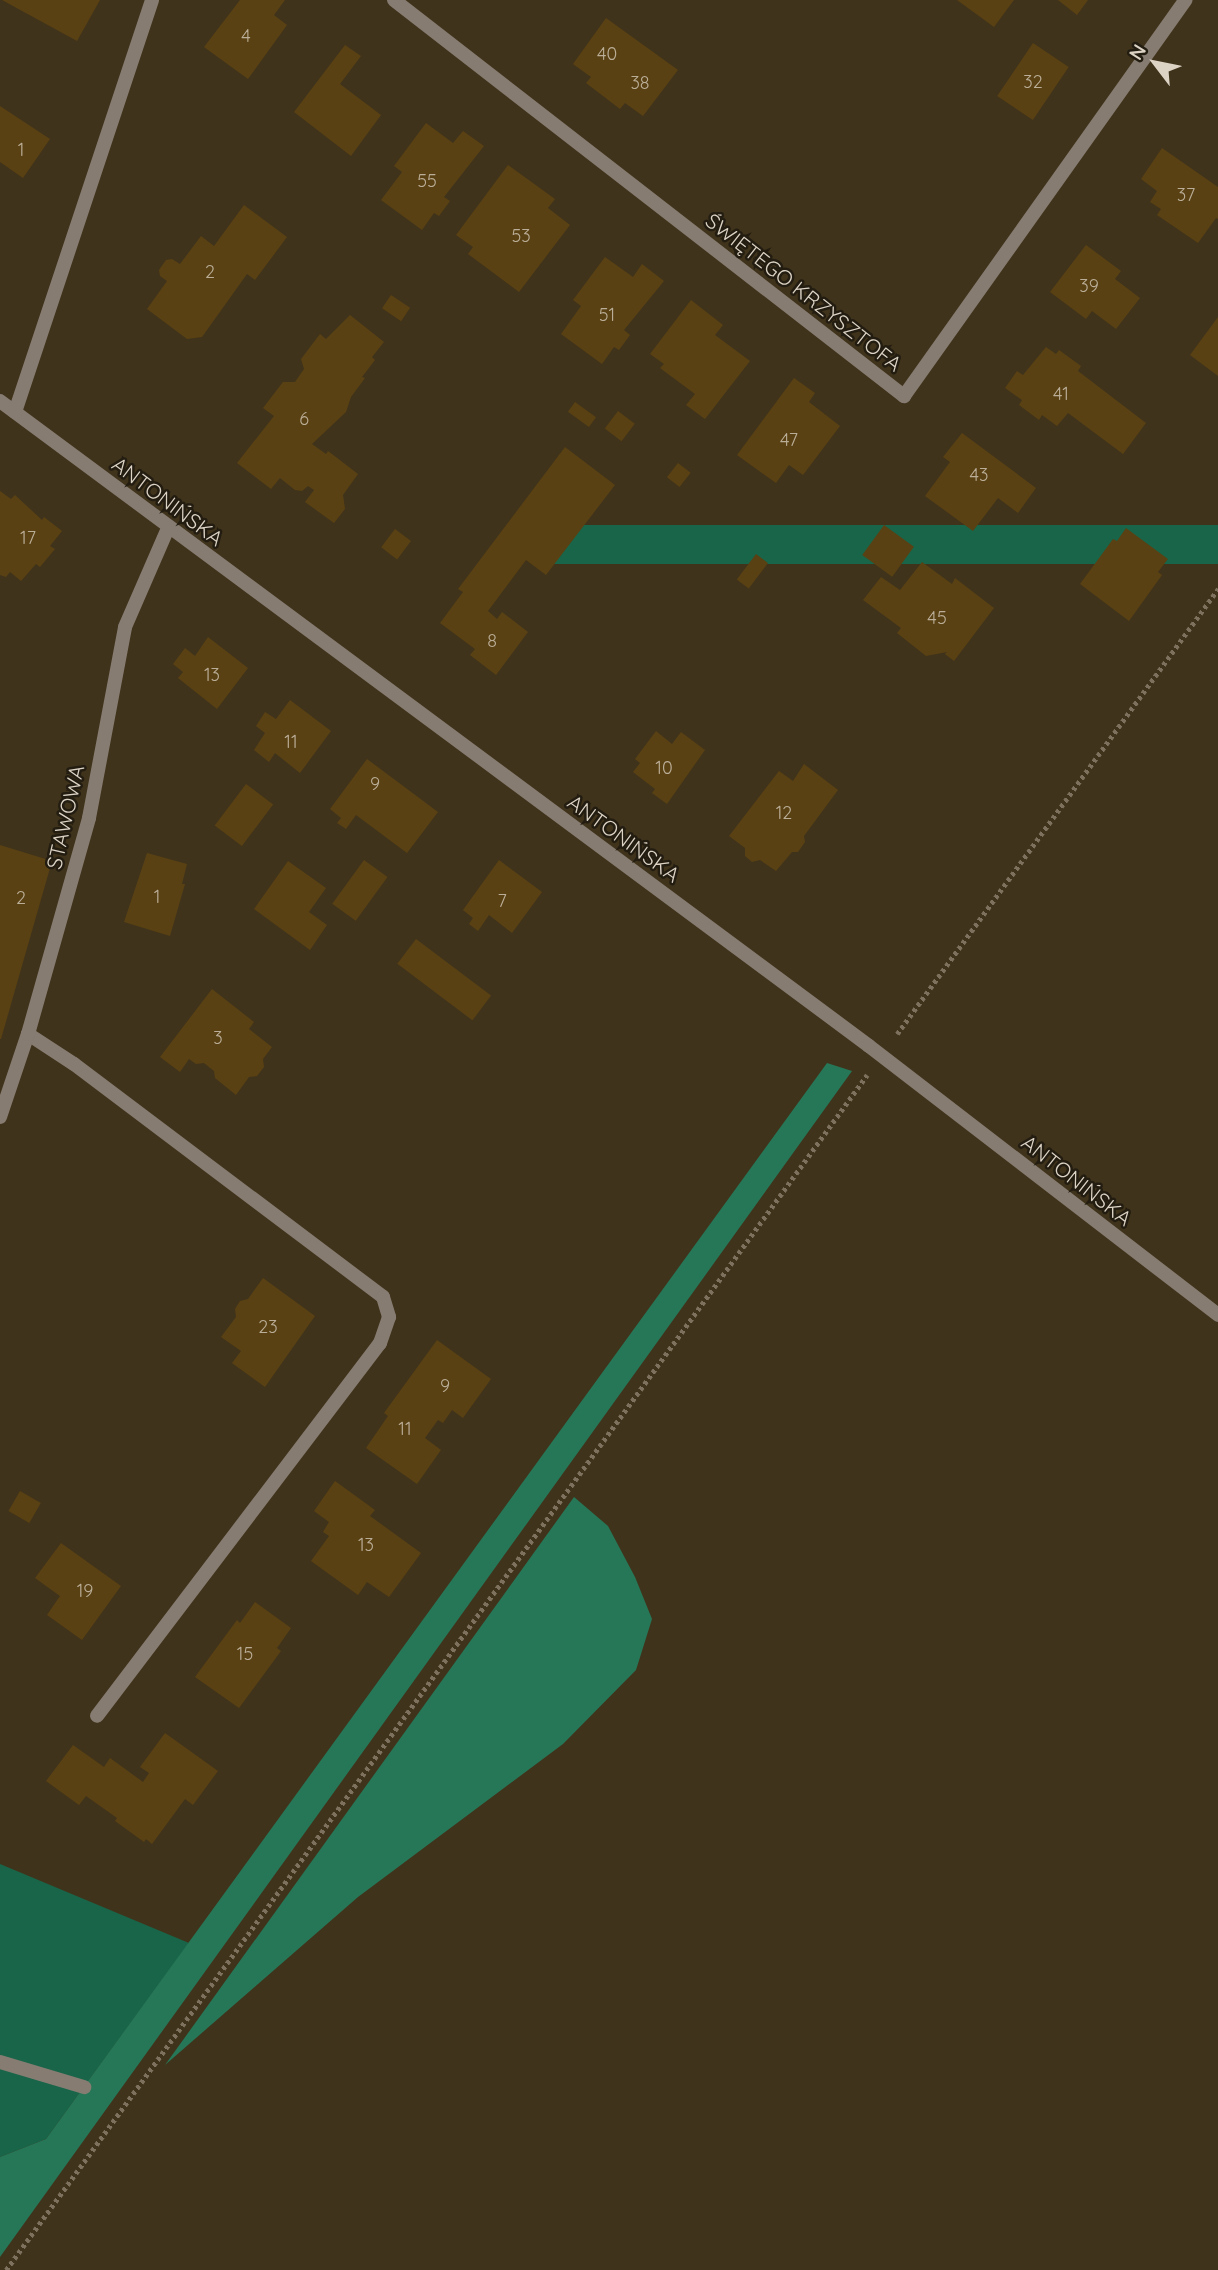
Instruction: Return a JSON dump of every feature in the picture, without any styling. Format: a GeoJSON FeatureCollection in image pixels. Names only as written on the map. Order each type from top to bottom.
{"type":"FeatureCollection","features":[{"type":"Feature","properties":{"kind":"street"},"geometry":{"type":"LineString","coordinates":[[15,412],[152,0]]}},
{"type":"Feature","properties":{"kind":"street","name":"ŚWIĘTEGO KRZYSZTOFA"},"geometry":{"type":"LineString","coordinates":[[394,0],[904,396],[1185,0]]}},
{"type":"Feature","properties":{"kind":"street","name":"ANTONIŃSKA"},"geometry":{"type":"LineString","coordinates":[[0,401],[881,1056],[1218,1315]]}},
{"type":"Feature","properties":{"kind":"street","name":"STAWOWA"},"geometry":{"type":"LineString","coordinates":[[0,1117],[28,1034],[89,818],[125,627],[168,528]]}},
{"type":"Feature","properties":{"kind":"street"},"geometry":{"type":"LineString","coordinates":[[28,1034],[74,1064],[383,1297],[389,1317],[380,1343],[97,1716]]}},
{"type":"Feature","properties":{"kind":"street"},"geometry":{"type":"LineString","coordinates":[[0,2062],[84,2087]]}},
{"type":"Feature","properties":{"kind":"path"},"geometry":{"type":"LineString","coordinates":[[6,2270],[1218,589]]}},
{"type":"Feature","properties":{"kind":"green space"},"geometry":{"type":"Polygon","coordinates":[[[553,525],[1218,525],[1218,564],[553,564],[553,525]]]}},
{"type":"Feature","properties":{"kind":"green space"},"geometry":{"type":"Polygon","coordinates":[[[827,1063],[852,1071],[0,2257],[0,2157],[46,2139],[827,1063]]]}},
{"type":"Feature","properties":{"kind":"green space"},"geometry":{"type":"Polygon","coordinates":[[[574,1497],[608,1526],[635,1577],[652,1619],[636,1670],[563,1744],[358,1897],[165,2065],[574,1497]]]}},
{"type":"Feature","properties":{"kind":"green space"},"geometry":{"type":"Polygon","coordinates":[[[0,1864],[189,1943],[46,2139],[0,2157],[0,1864]]]}},
{"type":"Feature","properties":{"kind":"building"},"geometry":{"type":"Polygon","coordinates":[[[2,0],[100,0],[77,41],[2,0]]]}},
{"type":"Feature","properties":{"kind":"building"},"geometry":{"type":"Polygon","coordinates":[[[240,0],[285,0],[274,15],[287,25],[248,79],[204,47],[240,0]]]}},
{"type":"Feature","properties":{"kind":"building"},"geometry":{"type":"Polygon","coordinates":[[[957,0],[1014,0],[994,27],[957,0]]]}},
{"type":"Feature","properties":{"kind":"building"},"geometry":{"type":"Polygon","coordinates":[[[1058,0],[1088,0],[1077,15],[1058,0]]]}},
{"type":"Feature","properties":{"kind":"building"},"geometry":{"type":"Polygon","coordinates":[[[606,18],[678,70],[643,116],[625,103],[620,109],[586,83],[591,77],[573,64],[606,18]]]}},
{"type":"Feature","properties":{"kind":"building"},"geometry":{"type":"Polygon","coordinates":[[[1033,43],[1069,67],[1033,120],[997,96],[1033,43]]]}},
{"type":"Feature","properties":{"kind":"building"},"geometry":{"type":"Polygon","coordinates":[[[345,45],[361,56],[340,84],[381,115],[351,156],[294,112],[345,45]]]}},
{"type":"Feature","properties":{"kind":"building"},"geometry":{"type":"Polygon","coordinates":[[[0,106],[50,139],[23,178],[0,162],[0,106]]]}},
{"type":"Feature","properties":{"kind":"building"},"geometry":{"type":"Polygon","coordinates":[[[426,123],[453,143],[463,131],[484,146],[444,197],[450,201],[439,216],[434,213],[422,230],[381,200],[402,172],[394,166],[426,123]]]}},
{"type":"Feature","properties":{"kind":"building"},"geometry":{"type":"Polygon","coordinates":[[[1162,148],[1218,187],[1218,219],[1216,218],[1198,243],[1157,215],[1161,209],[1150,202],[1157,191],[1141,179],[1162,148]]]}},
{"type":"Feature","properties":{"kind":"building"},"geometry":{"type":"Polygon","coordinates":[[[508,165],[555,199],[548,208],[570,225],[519,292],[468,254],[473,247],[456,235],[508,165]]]}},
{"type":"Feature","properties":{"kind":"building"},"geometry":{"type":"Polygon","coordinates":[[[244,205],[287,237],[255,280],[247,274],[202,337],[187,339],[147,309],[167,281],[160,276],[159,270],[166,260],[172,259],[180,264],[201,236],[214,246],[244,205]]]}},
{"type":"Feature","properties":{"kind":"building"},"geometry":{"type":"Polygon","coordinates":[[[1086,245],[1121,271],[1115,279],[1140,298],[1116,329],[1092,311],[1086,319],[1050,292],[1086,245]]]}},
{"type":"Feature","properties":{"kind":"building"},"geometry":{"type":"Polygon","coordinates":[[[605,257],[633,277],[642,264],[664,281],[624,330],[630,335],[619,350],[614,347],[602,364],[561,334],[581,306],[573,300],[605,257]]]}},
{"type":"Feature","properties":{"kind":"building"},"geometry":{"type":"Polygon","coordinates":[[[391,295],[410,308],[401,321],[382,308],[391,295]]]}},
{"type":"Feature","properties":{"kind":"building"},"geometry":{"type":"Polygon","coordinates":[[[691,300],[723,325],[715,335],[750,361],[705,419],[686,405],[695,394],[660,368],[664,364],[650,354],[691,300]]]}},
{"type":"Feature","properties":{"kind":"building"},"geometry":{"type":"Polygon","coordinates":[[[350,315],[384,342],[372,357],[375,360],[362,377],[365,378],[351,397],[346,412],[312,444],[326,454],[328,451],[358,474],[343,495],[345,509],[334,523],[305,502],[314,490],[308,486],[302,491],[295,490],[280,478],[271,489],[237,463],[274,416],[263,408],[283,382],[295,382],[304,369],[301,359],[320,334],[326,339],[350,315]]]}},
{"type":"Feature","properties":{"kind":"building"},"geometry":{"type":"Polygon","coordinates":[[[1218,317],[1218,376],[1190,355],[1218,317]]]}},
{"type":"Feature","properties":{"kind":"building"},"geometry":{"type":"Polygon","coordinates":[[[1046,347],[1056,354],[1059,350],[1081,366],[1078,371],[1146,423],[1123,454],[1068,413],[1057,426],[1042,415],[1039,420],[1019,405],[1022,400],[1005,388],[1017,371],[1023,375],[1046,347]]]}},
{"type":"Feature","properties":{"kind":"building"},"geometry":{"type":"Polygon","coordinates":[[[794,378],[815,393],[809,402],[840,426],[803,475],[789,465],[776,483],[737,455],[794,378]]]}},
{"type":"Feature","properties":{"kind":"building"},"geometry":{"type":"Polygon","coordinates":[[[575,402],[596,417],[589,427],[568,412],[575,402]]]}},
{"type":"Feature","properties":{"kind":"building"},"geometry":{"type":"Polygon","coordinates":[[[618,411],[635,424],[622,441],[605,429],[618,411]]]}},
{"type":"Feature","properties":{"kind":"building"},"geometry":{"type":"Polygon","coordinates":[[[962,433],[1036,488],[1018,513],[998,498],[973,531],[925,496],[950,462],[943,457],[962,433]]]}},
{"type":"Feature","properties":{"kind":"building"},"geometry":{"type":"Polygon","coordinates":[[[565,447],[615,485],[546,575],[526,560],[488,611],[497,619],[502,612],[528,632],[496,675],[470,655],[475,649],[440,623],[463,592],[458,589],[565,447]]]}},
{"type":"Feature","properties":{"kind":"building"},"geometry":{"type":"Polygon","coordinates":[[[678,463],[691,473],[680,487],[667,477],[678,463]]]}},
{"type":"Feature","properties":{"kind":"building"},"geometry":{"type":"Polygon","coordinates":[[[0,491],[11,499],[15,495],[42,520],[44,517],[62,531],[50,546],[55,549],[40,567],[36,564],[21,581],[10,572],[6,577],[0,575],[0,491]]]}},
{"type":"Feature","properties":{"kind":"building"},"geometry":{"type":"Polygon","coordinates":[[[884,525],[914,547],[892,577],[862,555],[884,525]]]}},
{"type":"Feature","properties":{"kind":"building"},"geometry":{"type":"Polygon","coordinates":[[[1126,528],[1168,559],[1158,572],[1162,575],[1129,621],[1080,584],[1113,539],[1117,541],[1126,528]]]}},
{"type":"Feature","properties":{"kind":"building"},"geometry":{"type":"Polygon","coordinates":[[[395,529],[411,541],[397,559],[381,547],[395,529]]]}},
{"type":"Feature","properties":{"kind":"building"},"geometry":{"type":"Polygon","coordinates":[[[756,554],[768,563],[749,589],[737,580],[756,554]]]}},
{"type":"Feature","properties":{"kind":"building"},"geometry":{"type":"Polygon","coordinates":[[[922,562],[952,584],[955,578],[994,608],[954,661],[945,654],[947,652],[926,656],[897,633],[901,628],[863,600],[881,577],[900,590],[922,562]]]}},
{"type":"Feature","properties":{"kind":"building"},"geometry":{"type":"Polygon","coordinates":[[[208,637],[248,668],[217,709],[178,678],[183,672],[173,664],[185,648],[195,656],[208,637]]]}},
{"type":"Feature","properties":{"kind":"building"},"geometry":{"type":"Polygon","coordinates":[[[290,700],[331,731],[300,773],[275,753],[269,762],[254,750],[265,733],[256,726],[265,712],[276,719],[290,700]]]}},
{"type":"Feature","properties":{"kind":"building"},"geometry":{"type":"Polygon","coordinates":[[[656,731],[672,744],[681,732],[705,750],[667,804],[652,793],[655,789],[633,772],[640,763],[635,759],[656,731]]]}},
{"type":"Feature","properties":{"kind":"building"},"geometry":{"type":"Polygon","coordinates":[[[367,759],[438,812],[407,853],[356,815],[346,829],[337,823],[341,818],[330,809],[367,759]]]}},
{"type":"Feature","properties":{"kind":"building"},"geometry":{"type":"Polygon","coordinates":[[[804,764],[838,790],[804,836],[805,842],[798,852],[792,852],[776,871],[760,860],[752,862],[745,856],[745,848],[729,836],[779,771],[793,781],[804,764]]]}},
{"type":"Feature","properties":{"kind":"building"},"geometry":{"type":"Polygon","coordinates":[[[246,784],[273,804],[242,846],[215,826],[246,784]]]}},
{"type":"Feature","properties":{"kind":"building"},"geometry":{"type":"Polygon","coordinates":[[[0,845],[52,861],[1,1039],[0,1039],[0,845]]]}},
{"type":"Feature","properties":{"kind":"building"},"geometry":{"type":"Polygon","coordinates":[[[147,853],[187,864],[182,884],[185,884],[170,936],[124,922],[147,853]]]}},
{"type":"Feature","properties":{"kind":"building"},"geometry":{"type":"Polygon","coordinates":[[[364,860],[387,877],[356,921],[332,904],[364,860]]]}},
{"type":"Feature","properties":{"kind":"building"},"geometry":{"type":"Polygon","coordinates":[[[499,860],[542,892],[512,933],[489,915],[478,931],[469,924],[473,918],[463,910],[499,860]]]}},
{"type":"Feature","properties":{"kind":"building"},"geometry":{"type":"Polygon","coordinates":[[[288,861],[326,888],[309,912],[327,925],[310,950],[254,909],[288,861]]]}},
{"type":"Feature","properties":{"kind":"building"},"geometry":{"type":"Polygon","coordinates":[[[416,939],[491,996],[472,1020],[397,964],[416,939]]]}},
{"type":"Feature","properties":{"kind":"building"},"geometry":{"type":"Polygon","coordinates":[[[212,989],[254,1022],[249,1029],[272,1047],[263,1059],[264,1067],[257,1076],[249,1077],[236,1095],[215,1078],[214,1071],[204,1063],[196,1064],[189,1059],[180,1072],[160,1057],[212,989]]]}},
{"type":"Feature","properties":{"kind":"building"},"geometry":{"type":"Polygon","coordinates":[[[263,1278],[315,1316],[265,1387],[232,1363],[241,1351],[221,1337],[236,1317],[235,1309],[240,1301],[248,1299],[263,1278]]]}},
{"type":"Feature","properties":{"kind":"building"},"geometry":{"type":"Polygon","coordinates":[[[437,1340],[491,1379],[463,1418],[452,1410],[443,1423],[438,1420],[425,1438],[441,1450],[417,1484],[366,1448],[388,1416],[384,1413],[437,1340]]]}},
{"type":"Feature","properties":{"kind":"building"},"geometry":{"type":"Polygon","coordinates":[[[335,1481],[375,1510],[370,1516],[421,1553],[389,1597],[367,1582],[358,1595],[311,1561],[329,1536],[323,1532],[329,1522],[314,1511],[335,1481]]]}},
{"type":"Feature","properties":{"kind":"building"},"geometry":{"type":"Polygon","coordinates":[[[20,1491],[41,1503],[29,1523],[8,1511],[20,1491]]]}},
{"type":"Feature","properties":{"kind":"building"},"geometry":{"type":"Polygon","coordinates":[[[61,1543],[121,1586],[82,1640],[47,1615],[60,1596],[35,1578],[61,1543]]]}},
{"type":"Feature","properties":{"kind":"building"},"geometry":{"type":"Polygon","coordinates":[[[255,1602],[291,1628],[277,1648],[281,1651],[239,1708],[195,1677],[237,1620],[240,1623],[255,1602]]]}},
{"type":"Feature","properties":{"kind":"building"},"geometry":{"type":"Polygon","coordinates":[[[165,1733],[218,1771],[193,1805],[185,1799],[152,1844],[146,1839],[144,1842],[115,1821],[117,1818],[86,1796],[79,1805],[46,1781],[73,1745],[104,1767],[110,1758],[143,1782],[149,1773],[140,1767],[165,1733]]]}}]}
